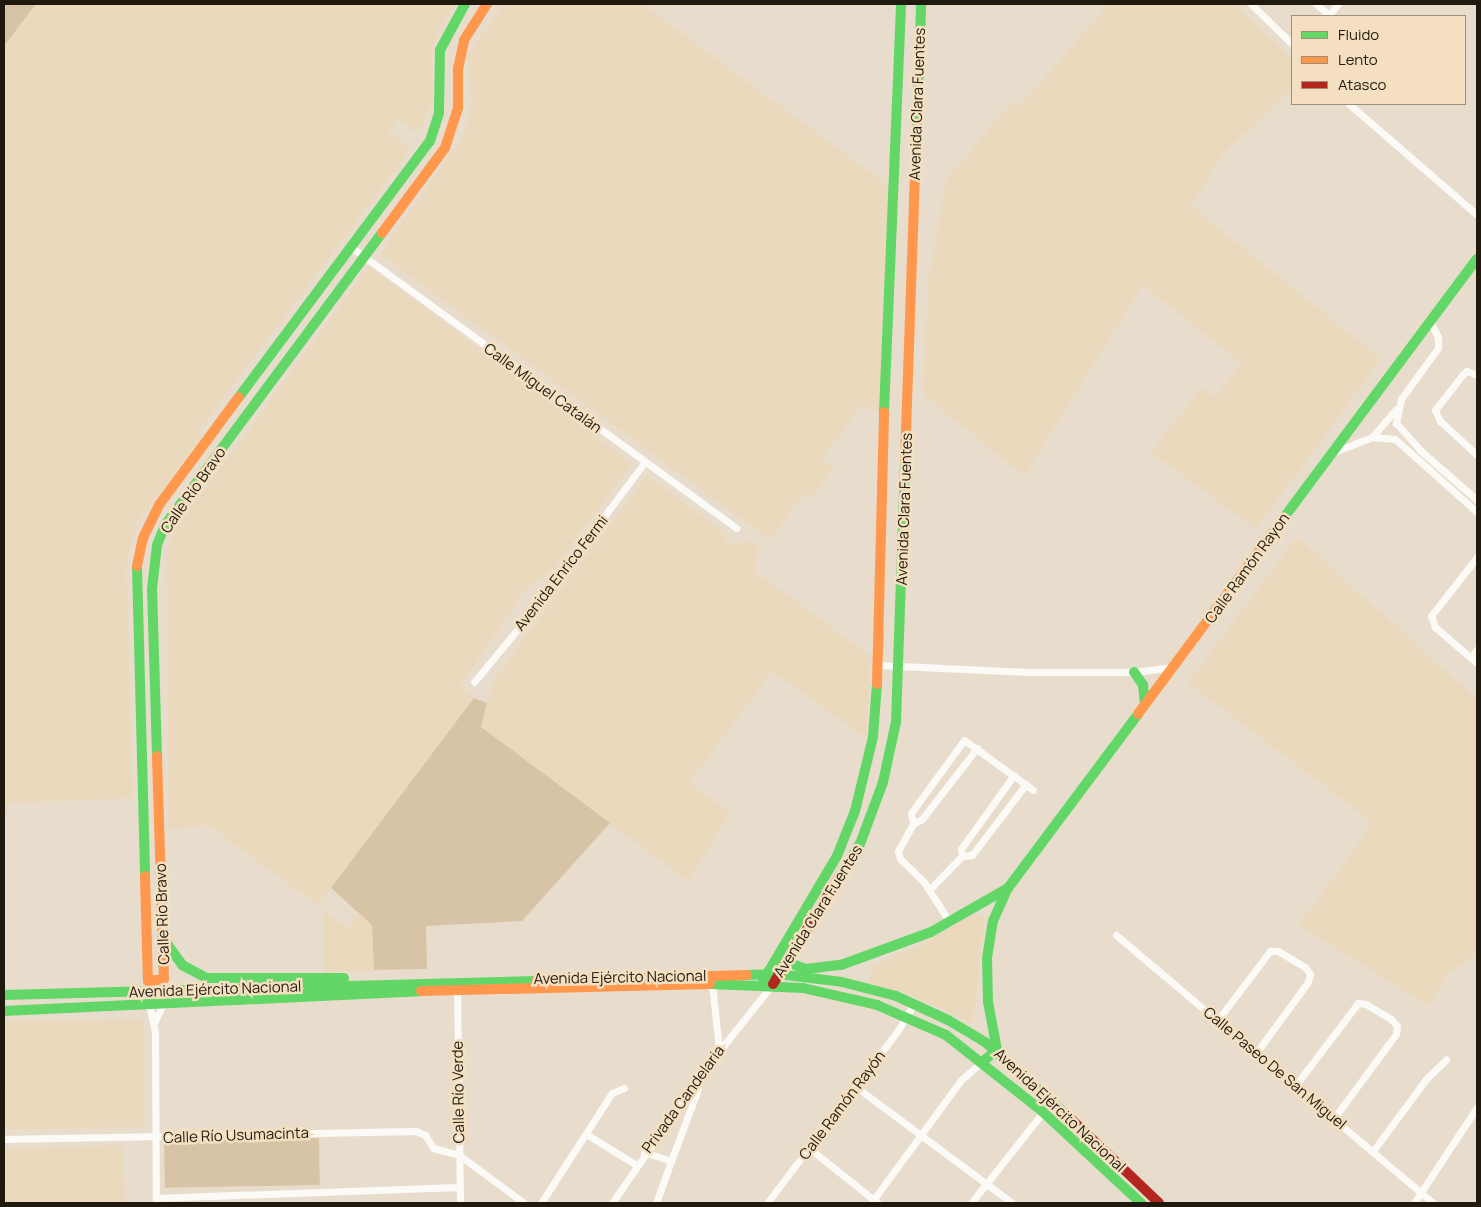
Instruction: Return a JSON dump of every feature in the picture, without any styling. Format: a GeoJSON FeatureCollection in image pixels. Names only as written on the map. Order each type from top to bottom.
{"type":"FeatureCollection","features":[{"type":"Feature","properties":{"kind":"street","name":"Calle Río Bravo"},"geometry":{"type":"LineString","coordinates":[[465,4],[440,50],[439,113],[430,141],[155,511],[138,554],[135,588],[148,981],[164,979],[154,560],[165,526],[449,141],[458,108],[460,52],[473,22],[487,4]]}},
{"type":"Feature","properties":{"kind":"street","name":"Avenida Clara Fuentes"},"geometry":{"type":"LineString","coordinates":[[763,979],[837,856],[855,811],[873,738],[877,665],[886,337],[901,4]]}},
{"type":"Feature","properties":{"kind":"street","name":"Avenida Clara Fuentes"},"geometry":{"type":"LineString","coordinates":[[773,984],[844,872],[873,812],[893,736],[899,663],[921,4]]}},
{"type":"Feature","properties":{"kind":"street"},"geometry":{"type":"LineString","coordinates":[[1251,4],[1291,43]]}},
{"type":"Feature","properties":{"kind":"street"},"geometry":{"type":"LineString","coordinates":[[1316,4],[1327,15]]}},
{"type":"Feature","properties":{"kind":"street"},"geometry":{"type":"LineString","coordinates":[[1329,15],[1338,4]]}},
{"type":"Feature","properties":{"kind":"street"},"geometry":{"type":"LineString","coordinates":[[1350,105],[1477,215]]}},
{"type":"Feature","properties":{"kind":"street","name":"Calle Miguel Catalán"},"geometry":{"type":"LineString","coordinates":[[351,248],[736,528]]}},
{"type":"Feature","properties":{"kind":"street","name":"Calle Ramón Rayon"},"geometry":{"type":"LineString","coordinates":[[997,1050],[988,1002],[987,958],[993,921],[1008,888],[1477,259]]}},
{"type":"Feature","properties":{"kind":"street"},"geometry":{"type":"LineString","coordinates":[[1372,437],[1396,409],[1438,348],[1438,337],[1430,322]]}},
{"type":"Feature","properties":{"kind":"street"},"geometry":{"type":"LineString","coordinates":[[1477,375],[1467,371],[1463,374],[1435,410],[1440,421],[1477,454]]}},
{"type":"Feature","properties":{"kind":"street"},"geometry":{"type":"LineString","coordinates":[[1396,409],[1396,423],[1404,434],[1477,500]]}},
{"type":"Feature","properties":{"kind":"street"},"geometry":{"type":"LineString","coordinates":[[213,433],[230,437]]}},
{"type":"Feature","properties":{"kind":"street"},"geometry":{"type":"LineString","coordinates":[[1331,453],[1372,437],[1385,436],[1400,442],[1477,512]]}},
{"type":"Feature","properties":{"kind":"street","name":"Avenida Enrico Fermi"},"geometry":{"type":"LineString","coordinates":[[474,682],[536,607],[646,462]]}},
{"type":"Feature","properties":{"kind":"street"},"geometry":{"type":"LineString","coordinates":[[1477,557],[1431,616],[1435,627],[1477,663]]}},
{"type":"Feature","properties":{"kind":"street"},"geometry":{"type":"LineString","coordinates":[[1471,657],[1477,649]]}},
{"type":"Feature","properties":{"kind":"street"},"geometry":{"type":"LineString","coordinates":[[877,665],[899,663],[1031,672],[1134,672],[1173,667]]}},
{"type":"Feature","properties":{"kind":"street"},"geometry":{"type":"LineString","coordinates":[[1134,672],[1143,685],[1145,704]]}},
{"type":"Feature","properties":{"kind":"street"},"geometry":{"type":"LineString","coordinates":[[949,921],[929,890],[898,856],[913,824],[911,813],[963,741],[967,740],[1033,790]]}},
{"type":"Feature","properties":{"kind":"street"},"geometry":{"type":"LineString","coordinates":[[913,824],[922,819],[977,748]]}},
{"type":"Feature","properties":{"kind":"street"},"geometry":{"type":"LineString","coordinates":[[962,856],[961,849],[1014,775]]}},
{"type":"Feature","properties":{"kind":"street"},"geometry":{"type":"LineString","coordinates":[[929,890],[962,856],[972,855],[1026,784]]}},
{"type":"Feature","properties":{"kind":"street"},"geometry":{"type":"LineString","coordinates":[[143,796],[159,797]]}},
{"type":"Feature","properties":{"kind":"street"},"geometry":{"type":"LineString","coordinates":[[144,858],[160,857]]}},
{"type":"Feature","properties":{"kind":"street"},"geometry":{"type":"LineString","coordinates":[[775,958],[806,969],[841,965],[892,948],[949,921],[1008,888]]}},
{"type":"Feature","properties":{"kind":"street","name":"Calle Paseo De San Miguel"},"geometry":{"type":"LineString","coordinates":[[1116,934],[1433,1203]]}},
{"type":"Feature","properties":{"kind":"street"},"geometry":{"type":"LineString","coordinates":[[162,937],[172,955],[182,965],[206,978],[338,976],[348,984]]}},
{"type":"Feature","properties":{"kind":"street"},"geometry":{"type":"LineString","coordinates":[[1218,1020],[1270,951],[1278,951],[1305,967],[1310,974],[1308,982],[1256,1053]]}},
{"type":"Feature","properties":{"kind":"street","name":"Avenida Ejército Nacional"},"geometry":{"type":"LineString","coordinates":[[4,996],[348,984],[457,986],[712,984],[763,979],[778,974],[855,984],[914,1004],[956,1024],[997,1050],[1159,1203]]}},
{"type":"Feature","properties":{"kind":"street","name":"Avenida Ejército Nacional"},"geometry":{"type":"LineString","coordinates":[[4,1011],[163,1004],[457,986],[763,979],[773,984],[835,994],[907,1016],[946,1035],[1043,1112],[1141,1203]]}},
{"type":"Feature","properties":{"kind":"street","name":"Privada Candelaria"},"geometry":{"type":"LineString","coordinates":[[758,998],[763,979]]}},
{"type":"Feature","properties":{"kind":"street"},"geometry":{"type":"LineString","coordinates":[[712,984],[719,1050]]}},
{"type":"Feature","properties":{"kind":"street","name":"Privada Candelaria"},"geometry":{"type":"LineString","coordinates":[[612,1203],[644,1152],[700,1075],[758,998],[773,984]]}},
{"type":"Feature","properties":{"kind":"street","name":"Calle Río Verde"},"geometry":{"type":"LineString","coordinates":[[457,986],[460,1203]]}},
{"type":"Feature","properties":{"kind":"street"},"geometry":{"type":"LineString","coordinates":[[242,987],[207,995],[154,999],[149,1004],[154,1023],[153,1137],[156,1201],[459,1187]]}},
{"type":"Feature","properties":{"kind":"street"},"geometry":{"type":"LineString","coordinates":[[1294,1086],[1358,1003],[1366,1004],[1392,1019],[1397,1026],[1396,1034],[1334,1118]]}},
{"type":"Feature","properties":{"kind":"street"},"geometry":{"type":"LineString","coordinates":[[154,1023],[163,1004]]}},
{"type":"Feature","properties":{"kind":"street","name":"Calle Ramón Rayón"},"geometry":{"type":"LineString","coordinates":[[767,1203],[856,1087],[914,1004]]}},
{"type":"Feature","properties":{"kind":"street"},"geometry":{"type":"LineString","coordinates":[[809,1148],[874,1202],[920,1134],[961,1080],[997,1050]]}},
{"type":"Feature","properties":{"kind":"street"},"geometry":{"type":"LineString","coordinates":[[1373,1151],[1426,1079],[1446,1060]]}},
{"type":"Feature","properties":{"kind":"street"},"geometry":{"type":"LineString","coordinates":[[656,1203],[697,1092],[700,1075]]}},
{"type":"Feature","properties":{"kind":"street"},"geometry":{"type":"LineString","coordinates":[[856,1087],[1012,1203]]}},
{"type":"Feature","properties":{"kind":"street"},"geometry":{"type":"LineString","coordinates":[[541,1203],[612,1092],[624,1088]]}},
{"type":"Feature","properties":{"kind":"street"},"geometry":{"type":"LineString","coordinates":[[971,1203],[1051,1102]]}},
{"type":"Feature","properties":{"kind":"street"},"geometry":{"type":"LineString","coordinates":[[1414,1203],[1477,1107]]}},
{"type":"Feature","properties":{"kind":"street","name":"Calle Río Usumacinta"},"geometry":{"type":"LineString","coordinates":[[4,1139],[410,1130],[421,1132],[433,1148],[459,1155]]}},
{"type":"Feature","properties":{"kind":"street"},"geometry":{"type":"LineString","coordinates":[[586,1134],[636,1165]]}},
{"type":"Feature","properties":{"kind":"street"},"geometry":{"type":"LineString","coordinates":[[644,1152],[671,1160]]}},
{"type":"Feature","properties":{"kind":"street"},"geometry":{"type":"LineString","coordinates":[[459,1155],[524,1203]]}},
{"type":"Feature","properties":{"kind":"shaded area"},"geometry":{"type":"Polygon","coordinates":[[[4,4],[36,4],[4,46],[4,4]]]}},
{"type":"Feature","properties":{"kind":"shaded area"},"geometry":{"type":"Polygon","coordinates":[[[36,4],[457,4],[441,26],[431,56],[432,101],[422,129],[414,132],[398,119],[388,132],[411,149],[197,433],[202,437],[137,522],[126,566],[133,798],[9,803],[4,823],[4,46],[36,4]]]}},
{"type":"Feature","properties":{"kind":"shaded area"},"geometry":{"type":"Polygon","coordinates":[[[504,4],[643,4],[888,186],[880,415],[863,403],[822,459],[834,468],[811,498],[805,493],[770,540],[380,254],[463,137],[471,103],[467,56],[504,4]]]}},
{"type":"Feature","properties":{"kind":"shaded area"},"geometry":{"type":"Polygon","coordinates":[[[1109,4],[1235,4],[1291,58],[1291,91],[1223,153],[1191,206],[1381,359],[1256,529],[1151,452],[1201,388],[1215,397],[1241,363],[1143,285],[1024,476],[923,394],[928,282],[946,180],[1008,106],[1023,102],[1109,4]]]}},
{"type":"Feature","properties":{"kind":"shaded area"},"geometry":{"type":"Polygon","coordinates":[[[369,266],[632,464],[553,569],[527,588],[460,686],[474,698],[318,905],[208,825],[169,830],[166,553],[177,527],[369,266]]]}},
{"type":"Feature","properties":{"kind":"shaded area"},"geometry":{"type":"Polygon","coordinates":[[[647,476],[720,529],[727,543],[736,545],[748,540],[758,547],[754,571],[871,656],[866,738],[772,671],[689,783],[730,813],[688,881],[480,727],[494,679],[647,476]]]}},
{"type":"Feature","properties":{"kind":"shaded area"},"geometry":{"type":"Polygon","coordinates":[[[1297,537],[1477,699],[1477,953],[1447,974],[1429,1006],[1299,925],[1373,823],[1188,683],[1297,537]]]}},
{"type":"Feature","properties":{"kind":"shaded area"},"geometry":{"type":"Polygon","coordinates":[[[474,698],[487,703],[481,727],[610,823],[522,921],[426,926],[427,969],[374,970],[372,925],[331,888],[474,698]]]}},
{"type":"Feature","properties":{"kind":"shaded area"},"geometry":{"type":"Polygon","coordinates":[[[323,910],[347,928],[358,912],[372,925],[374,970],[323,973],[323,910]]]}},
{"type":"Feature","properties":{"kind":"shaded area"},"geometry":{"type":"Polygon","coordinates":[[[973,914],[985,916],[973,1023],[908,994],[865,982],[874,974],[870,967],[920,945],[973,914]]]}},
{"type":"Feature","properties":{"kind":"shaded area"},"geometry":{"type":"Polygon","coordinates":[[[143,1019],[145,1127],[6,1129],[4,1021],[143,1019]]]}},
{"type":"Feature","properties":{"kind":"shaded area"},"geometry":{"type":"Polygon","coordinates":[[[319,1138],[320,1185],[165,1188],[164,1141],[319,1138]]]}},
{"type":"Feature","properties":{"kind":"shaded area"},"geometry":{"type":"Polygon","coordinates":[[[123,1145],[125,1203],[6,1203],[4,1149],[123,1145]]]}},
{"type":"Feature","properties":{"kind":"traffic: fast"},"geometry":{"type":"LineString","coordinates":[[239,397],[430,141],[439,113],[440,50],[465,4]]}},
{"type":"Feature","properties":{"kind":"traffic: fast"},"geometry":{"type":"LineString","coordinates":[[884,412],[901,4]]}},
{"type":"Feature","properties":{"kind":"traffic: fast"},"geometry":{"type":"LineString","coordinates":[[915,180],[921,4]]}},
{"type":"Feature","properties":{"kind":"traffic: fast"},"geometry":{"type":"LineString","coordinates":[[157,756],[152,589],[157,545],[165,525],[382,233]]}},
{"type":"Feature","properties":{"kind":"traffic: fast"},"geometry":{"type":"LineString","coordinates":[[1259,551],[1477,259]]}},
{"type":"Feature","properties":{"kind":"traffic: fast"},"geometry":{"type":"LineString","coordinates":[[839,877],[860,844],[883,782],[896,722],[905,460]]}},
{"type":"Feature","properties":{"kind":"traffic: fast"},"geometry":{"type":"LineString","coordinates":[[137,566],[145,876]]}},
{"type":"Feature","properties":{"kind":"traffic: fast"},"geometry":{"type":"LineString","coordinates":[[1134,672],[1143,685],[1145,704]]}},
{"type":"Feature","properties":{"kind":"traffic: fast"},"geometry":{"type":"LineString","coordinates":[[763,981],[837,856],[855,811],[873,737],[877,684]]}},
{"type":"Feature","properties":{"kind":"traffic: fast"},"geometry":{"type":"LineString","coordinates":[[982,1062],[997,1050],[988,1002],[987,958],[993,921],[1008,888],[1138,714]]}},
{"type":"Feature","properties":{"kind":"traffic: fast"},"geometry":{"type":"LineString","coordinates":[[781,960],[806,969],[841,965],[931,932],[1008,888]]}},
{"type":"Feature","properties":{"kind":"traffic: fast"},"geometry":{"type":"LineString","coordinates":[[162,937],[182,965],[206,978],[344,978]]}},
{"type":"Feature","properties":{"kind":"traffic: fast"},"geometry":{"type":"LineString","coordinates":[[747,975],[778,974],[842,982],[896,996],[948,1020],[985,1042],[1070,1118]]}},
{"type":"Feature","properties":{"kind":"traffic: fast"},"geometry":{"type":"LineString","coordinates":[[4,995],[536,981]]}},
{"type":"Feature","properties":{"kind":"traffic: fast"},"geometry":{"type":"LineString","coordinates":[[710,984],[803,988],[877,1005],[946,1035],[1043,1112],[1141,1203]]}},
{"type":"Feature","properties":{"kind":"traffic: fast"},"geometry":{"type":"LineString","coordinates":[[4,1011],[421,991]]}},
{"type":"Feature","properties":{"kind":"traffic: slow"},"geometry":{"type":"LineString","coordinates":[[382,233],[445,148],[458,108],[458,69],[464,40],[487,4]]}},
{"type":"Feature","properties":{"kind":"traffic: slow"},"geometry":{"type":"LineString","coordinates":[[905,460],[915,180]]}},
{"type":"Feature","properties":{"kind":"traffic: slow"},"geometry":{"type":"LineString","coordinates":[[137,566],[143,538],[159,505],[239,397]]}},
{"type":"Feature","properties":{"kind":"traffic: slow"},"geometry":{"type":"LineString","coordinates":[[877,684],[884,412]]}},
{"type":"Feature","properties":{"kind":"traffic: slow"},"geometry":{"type":"LineString","coordinates":[[1138,714],[1259,551]]}},
{"type":"Feature","properties":{"kind":"traffic: slow"},"geometry":{"type":"LineString","coordinates":[[145,876],[148,981],[164,979],[157,756]]}},
{"type":"Feature","properties":{"kind":"traffic: slow"},"geometry":{"type":"LineString","coordinates":[[536,981],[747,975]]}},
{"type":"Feature","properties":{"kind":"traffic: slow"},"geometry":{"type":"LineString","coordinates":[[421,991],[710,984]]}},
{"type":"Feature","properties":{"kind":"traffic: jam"},"geometry":{"type":"LineString","coordinates":[[773,984],[839,877]]}},
{"type":"Feature","properties":{"kind":"traffic: jam"},"geometry":{"type":"LineString","coordinates":[[1070,1118],[1159,1203]]}}]}
